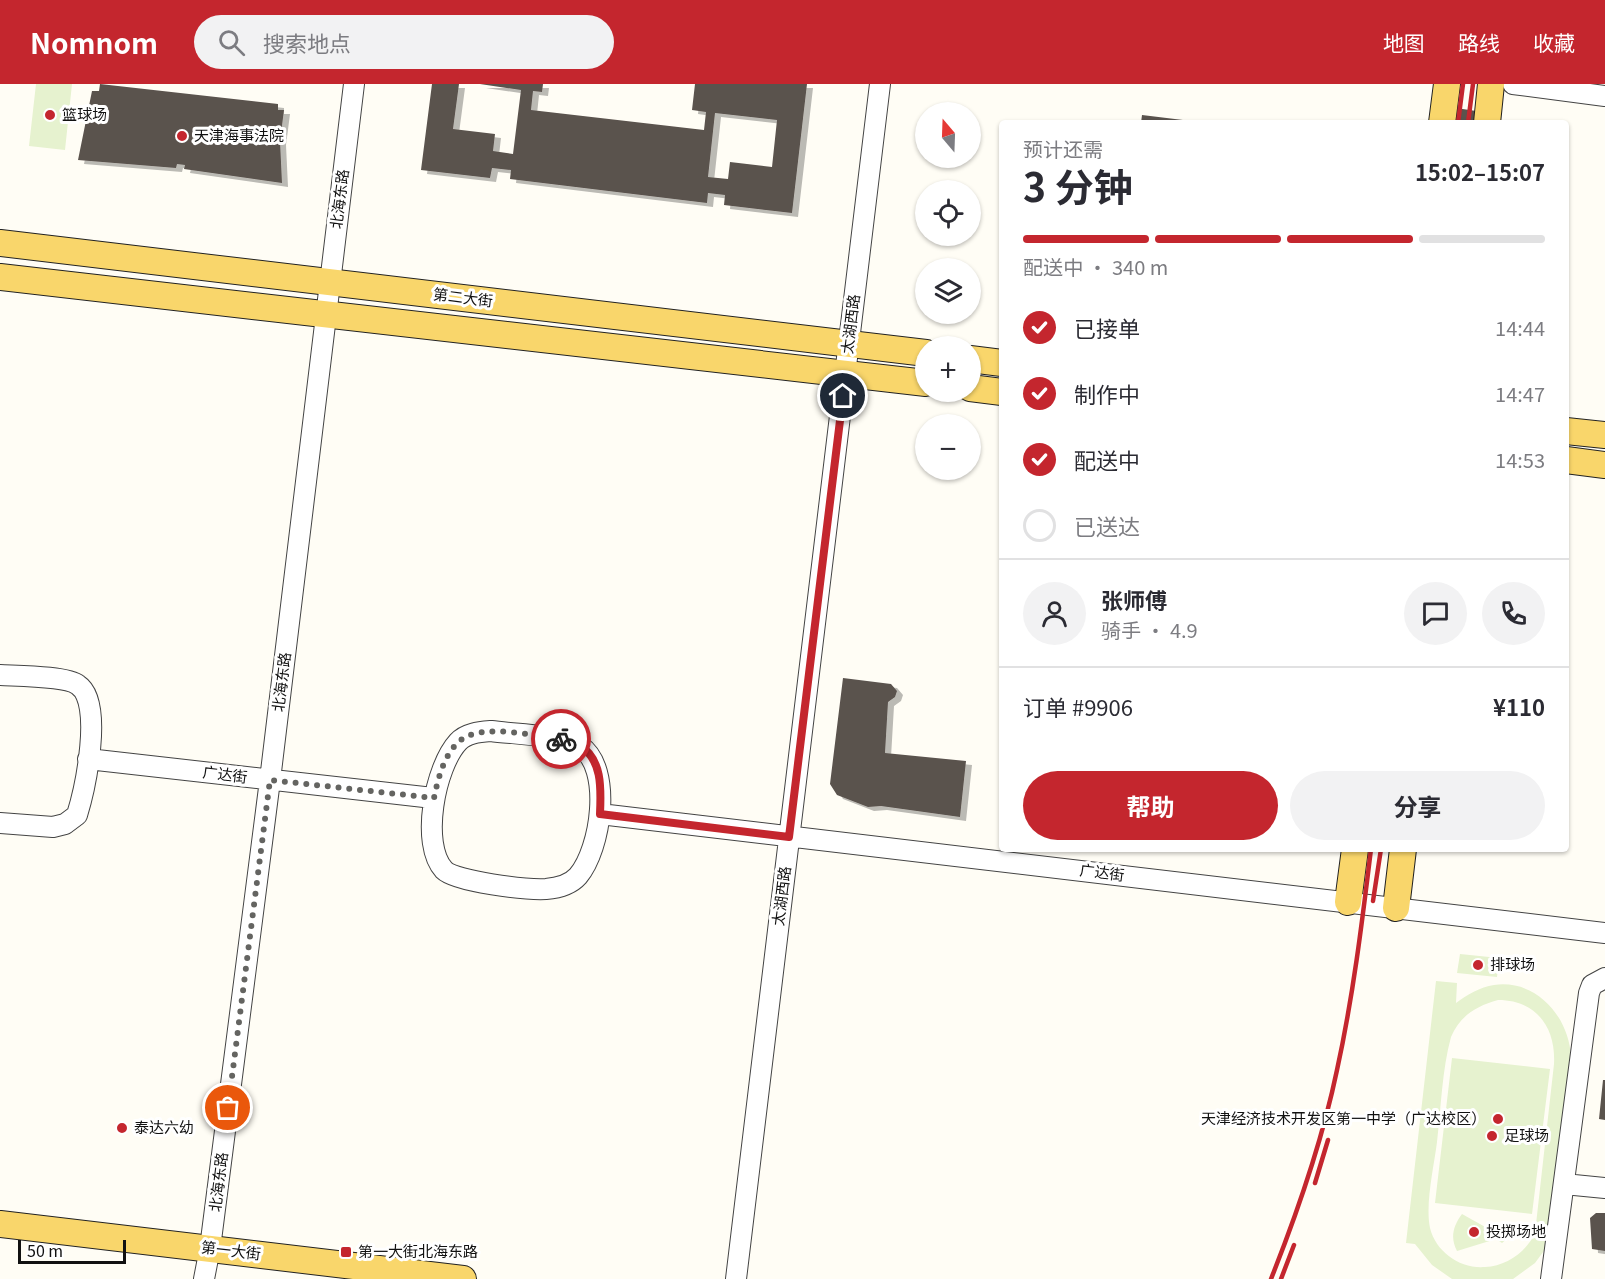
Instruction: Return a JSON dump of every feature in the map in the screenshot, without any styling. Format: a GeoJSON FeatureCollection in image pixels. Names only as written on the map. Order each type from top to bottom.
{"type":"FeatureCollection","features":[{"type":"Feature","properties":{"kind":"main road"},"geometry":{"type":"LineString","coordinates":[[1442,120],[1447,84]]}},
{"type":"Feature","properties":{"kind":"main road"},"geometry":{"type":"LineString","coordinates":[[1487,120],[1491,84]]}},
{"type":"Feature","properties":{"kind":"main road","name":"第二大街"},"geometry":{"type":"LineString","coordinates":[[0,243],[915,352]]}},
{"type":"Feature","properties":{"kind":"main road","name":"第二大街"},"geometry":{"type":"LineString","coordinates":[[0,277],[915,382]]}},
{"type":"Feature","properties":{"kind":"main road"},"geometry":{"type":"LineString","coordinates":[[981,360],[999,363]]}},
{"type":"Feature","properties":{"kind":"main road"},"geometry":{"type":"LineString","coordinates":[[981,389],[999,392]]}},
{"type":"Feature","properties":{"kind":"main road"},"geometry":{"type":"LineString","coordinates":[[1569,431],[1605,435]]}},
{"type":"Feature","properties":{"kind":"main road"},"geometry":{"type":"LineString","coordinates":[[1569,460],[1605,465]]}},
{"type":"Feature","properties":{"kind":"main road"},"geometry":{"type":"LineString","coordinates":[[1348,902],[1355,852]]}},
{"type":"Feature","properties":{"kind":"main road"},"geometry":{"type":"LineString","coordinates":[[1396,908],[1403,852]]}},
{"type":"Feature","properties":{"kind":"main road","name":"第一大街"},"geometry":{"type":"LineString","coordinates":[[0,1224],[207,1263],[463,1279]]}},
{"type":"Feature","properties":{"kind":"main road","name":"第一大街"},"geometry":{"type":"LineString","coordinates":[[0,1239],[357,1279]]}},
{"type":"Feature","properties":{"kind":"street","name":"北海东路"},"geometry":{"type":"LineString","coordinates":[[207,1263],[270,780],[354,84]]}},
{"type":"Feature","properties":{"kind":"street","name":"太湖西路"},"geometry":{"type":"LineString","coordinates":[[843,343],[870,84]]}},
{"type":"Feature","properties":{"kind":"street","name":"太湖西路"},"geometry":{"type":"LineString","coordinates":[[736,1279],[784,837],[839,372],[880,84]]}},
{"type":"Feature","properties":{"kind":"street"},"geometry":{"type":"LineString","coordinates":[[1513,84],[1605,96]]}},
{"type":"Feature","properties":{"kind":"street"},"geometry":{"type":"LineString","coordinates":[[0,675],[77,683],[86,692],[90,705],[88,759],[77,815],[65,824],[53,827],[0,823]]}},
{"type":"Feature","properties":{"kind":"street"},"geometry":{"type":"LineString","coordinates":[[491,731],[560,739],[578,744],[589,753],[597,766],[601,787],[600,814],[586,865],[577,877],[567,884],[544,889],[472,881],[446,872],[436,860],[433,847],[434,798],[445,763],[459,741],[469,735],[491,731]]}},
{"type":"Feature","properties":{"kind":"street","name":"广达街"},"geometry":{"type":"LineString","coordinates":[[88,759],[434,798]]}},
{"type":"Feature","properties":{"kind":"street","name":"广达街"},"geometry":{"type":"LineString","coordinates":[[600,814],[1605,933]]}},
{"type":"Feature","properties":{"kind":"street","name":"太湖西路"},"geometry":{"type":"LineString","coordinates":[[727,1279],[784,837]]}},
{"type":"Feature","properties":{"kind":"street"},"geometry":{"type":"LineString","coordinates":[[1551,1279],[1589,993],[1592,986],[1605,978]]}},
{"type":"Feature","properties":{"kind":"street"},"geometry":{"type":"LineString","coordinates":[[1564,1184],[1605,1188]]}},
{"type":"Feature","properties":{"kind":"green space","name":"篮球场"},"geometry":{"type":"Polygon","coordinates":[[[36,84],[72,84],[65,150],[29,146],[36,84]]]}},
{"type":"Feature","properties":{"kind":"green space","name":"排球场"},"geometry":{"type":"Polygon","coordinates":[[[1460,954],[1499,958],[1497,977],[1457,973],[1460,954]]]}},
{"type":"Feature","properties":{"kind":"green space"},"geometry":{"type":"Polygon","coordinates":[[[1436,981],[1457,983],[1456,1003],[1489,986],[1510,985],[1524,988],[1548,1004],[1557,1015],[1569,1042],[1571,1057],[1546,1248],[1535,1263],[1513,1279],[1452,1279],[1432,1265],[1415,1244],[1406,1243],[1436,981]],[[1511,1001],[1490,1002],[1470,1013],[1459,1023],[1451,1037],[1444,1076],[1429,1197],[1430,1228],[1433,1237],[1450,1257],[1476,1267],[1501,1264],[1515,1257],[1535,1233],[1554,1051],[1547,1027],[1541,1018],[1533,1010],[1511,1001]]]}},
{"type":"Feature","properties":{"kind":"green space","name":"足球场"},"geometry":{"type":"Polygon","coordinates":[[[1452,1058],[1550,1069],[1532,1214],[1435,1203],[1452,1058]]]}},
{"type":"Feature","properties":{"kind":"green space","name":"投掷场地"},"geometry":{"type":"Polygon","coordinates":[[[1462,1214],[1496,1233],[1504,1231],[1508,1238],[1502,1243],[1496,1239],[1457,1251],[1454,1232],[1456,1223],[1462,1214]]]}},
{"type":"Feature","properties":{"kind":"building","name":"天津海事法院"},"geometry":{"type":"Polygon","coordinates":[[[100,84],[278,104],[278,110],[284,110],[280,141],[282,183],[184,169],[185,165],[177,164],[176,168],[78,160],[92,91],[99,91],[100,84]]]}},
{"type":"Feature","properties":{"kind":"building"},"geometry":{"type":"Polygon","coordinates":[[[432,84],[459,84],[453,129],[495,134],[493,151],[513,154],[521,90],[480,84],[543,84],[542,92],[533,91],[531,110],[704,130],[706,112],[692,110],[695,84],[807,84],[792,213],[724,205],[725,195],[708,193],[707,203],[510,179],[511,170],[492,168],[490,178],[421,170],[432,84]],[[715,113],[708,177],[728,179],[730,162],[772,167],[777,120],[715,113]]]}},
{"type":"Feature","properties":{"kind":"building"},"geometry":{"type":"Polygon","coordinates":[[[1449,107],[1483,112],[1482,120],[1447,120],[1449,107]]]}},
{"type":"Feature","properties":{"kind":"building"},"geometry":{"type":"Polygon","coordinates":[[[1142,115],[1183,120],[1141,120],[1142,115]]]}},
{"type":"Feature","properties":{"kind":"building"},"geometry":{"type":"Polygon","coordinates":[[[843,678],[891,684],[897,691],[895,697],[888,702],[885,753],[966,761],[960,817],[881,806],[868,807],[837,795],[830,784],[843,678]]]}},
{"type":"Feature","properties":{"kind":"building"},"geometry":{"type":"Polygon","coordinates":[[[1603,1080],[1605,1080],[1605,1120],[1599,1119],[1603,1080]]]}},
{"type":"Feature","properties":{"kind":"building"},"geometry":{"type":"Polygon","coordinates":[[[1596,1213],[1605,1213],[1605,1251],[1592,1249],[1590,1218],[1596,1213]]]}},
{"type":"Feature","properties":{"kind":"railway"},"geometry":{"type":"LineString","coordinates":[[1458,120],[1463,84]]}},
{"type":"Feature","properties":{"kind":"railway"},"geometry":{"type":"LineString","coordinates":[[1468,120],[1473,84]]}},
{"type":"Feature","properties":{"kind":"railway"},"geometry":{"type":"LineString","coordinates":[[1271,1279],[1291,1228],[1331,1097],[1352,988],[1371,852]]}},
{"type":"Feature","properties":{"kind":"railway"},"geometry":{"type":"LineString","coordinates":[[1373,901],[1381,852]]}},
{"type":"Feature","properties":{"kind":"railway"},"geometry":{"type":"LineString","coordinates":[[1315,1183],[1328,1140]]}},
{"type":"Feature","properties":{"kind":"railway"},"geometry":{"type":"LineString","coordinates":[[1281,1279],[1294,1245]]}},
{"type":"Feature","properties":{"kind":"way so far"},"geometry":{"type":"LineString","coordinates":[[228,1108],[270,780],[434,798],[439,777],[451,752],[459,741],[469,735],[491,731],[561,739]]}},
{"type":"Feature","properties":{"kind":"place","name":"篮球场"},"geometry":{"type":"Point","coordinates":[50,115]}},
{"type":"Feature","properties":{"kind":"place","name":"天津海事法院"},"geometry":{"type":"Point","coordinates":[182,136]}},
{"type":"Feature","properties":{"kind":"place","name":"排球场"},"geometry":{"type":"Point","coordinates":[1478,965]}},
{"type":"Feature","properties":{"kind":"place","name":"天津经济技术开发区第一中学（广达校区）"},"geometry":{"type":"Point","coordinates":[1498,1119]}},
{"type":"Feature","properties":{"kind":"place","name":"泰达六幼"},"geometry":{"type":"Point","coordinates":[122,1128]}},
{"type":"Feature","properties":{"kind":"place","name":"足球场"},"geometry":{"type":"Point","coordinates":[1492,1136]}},
{"type":"Feature","properties":{"kind":"place","name":"投掷场地"},"geometry":{"type":"Point","coordinates":[1474,1232]}},
{"type":"Feature","properties":{"kind":"place","name":"第一大街北海东路"},"geometry":{"type":"Point","coordinates":[346,1252]}},
{"type":"Feature","properties":{"kind":"route"},"geometry":{"type":"LineString","coordinates":[[561,739],[578,744],[589,753],[597,766],[601,787],[600,814],[789,837],[843,396]]}}]}
